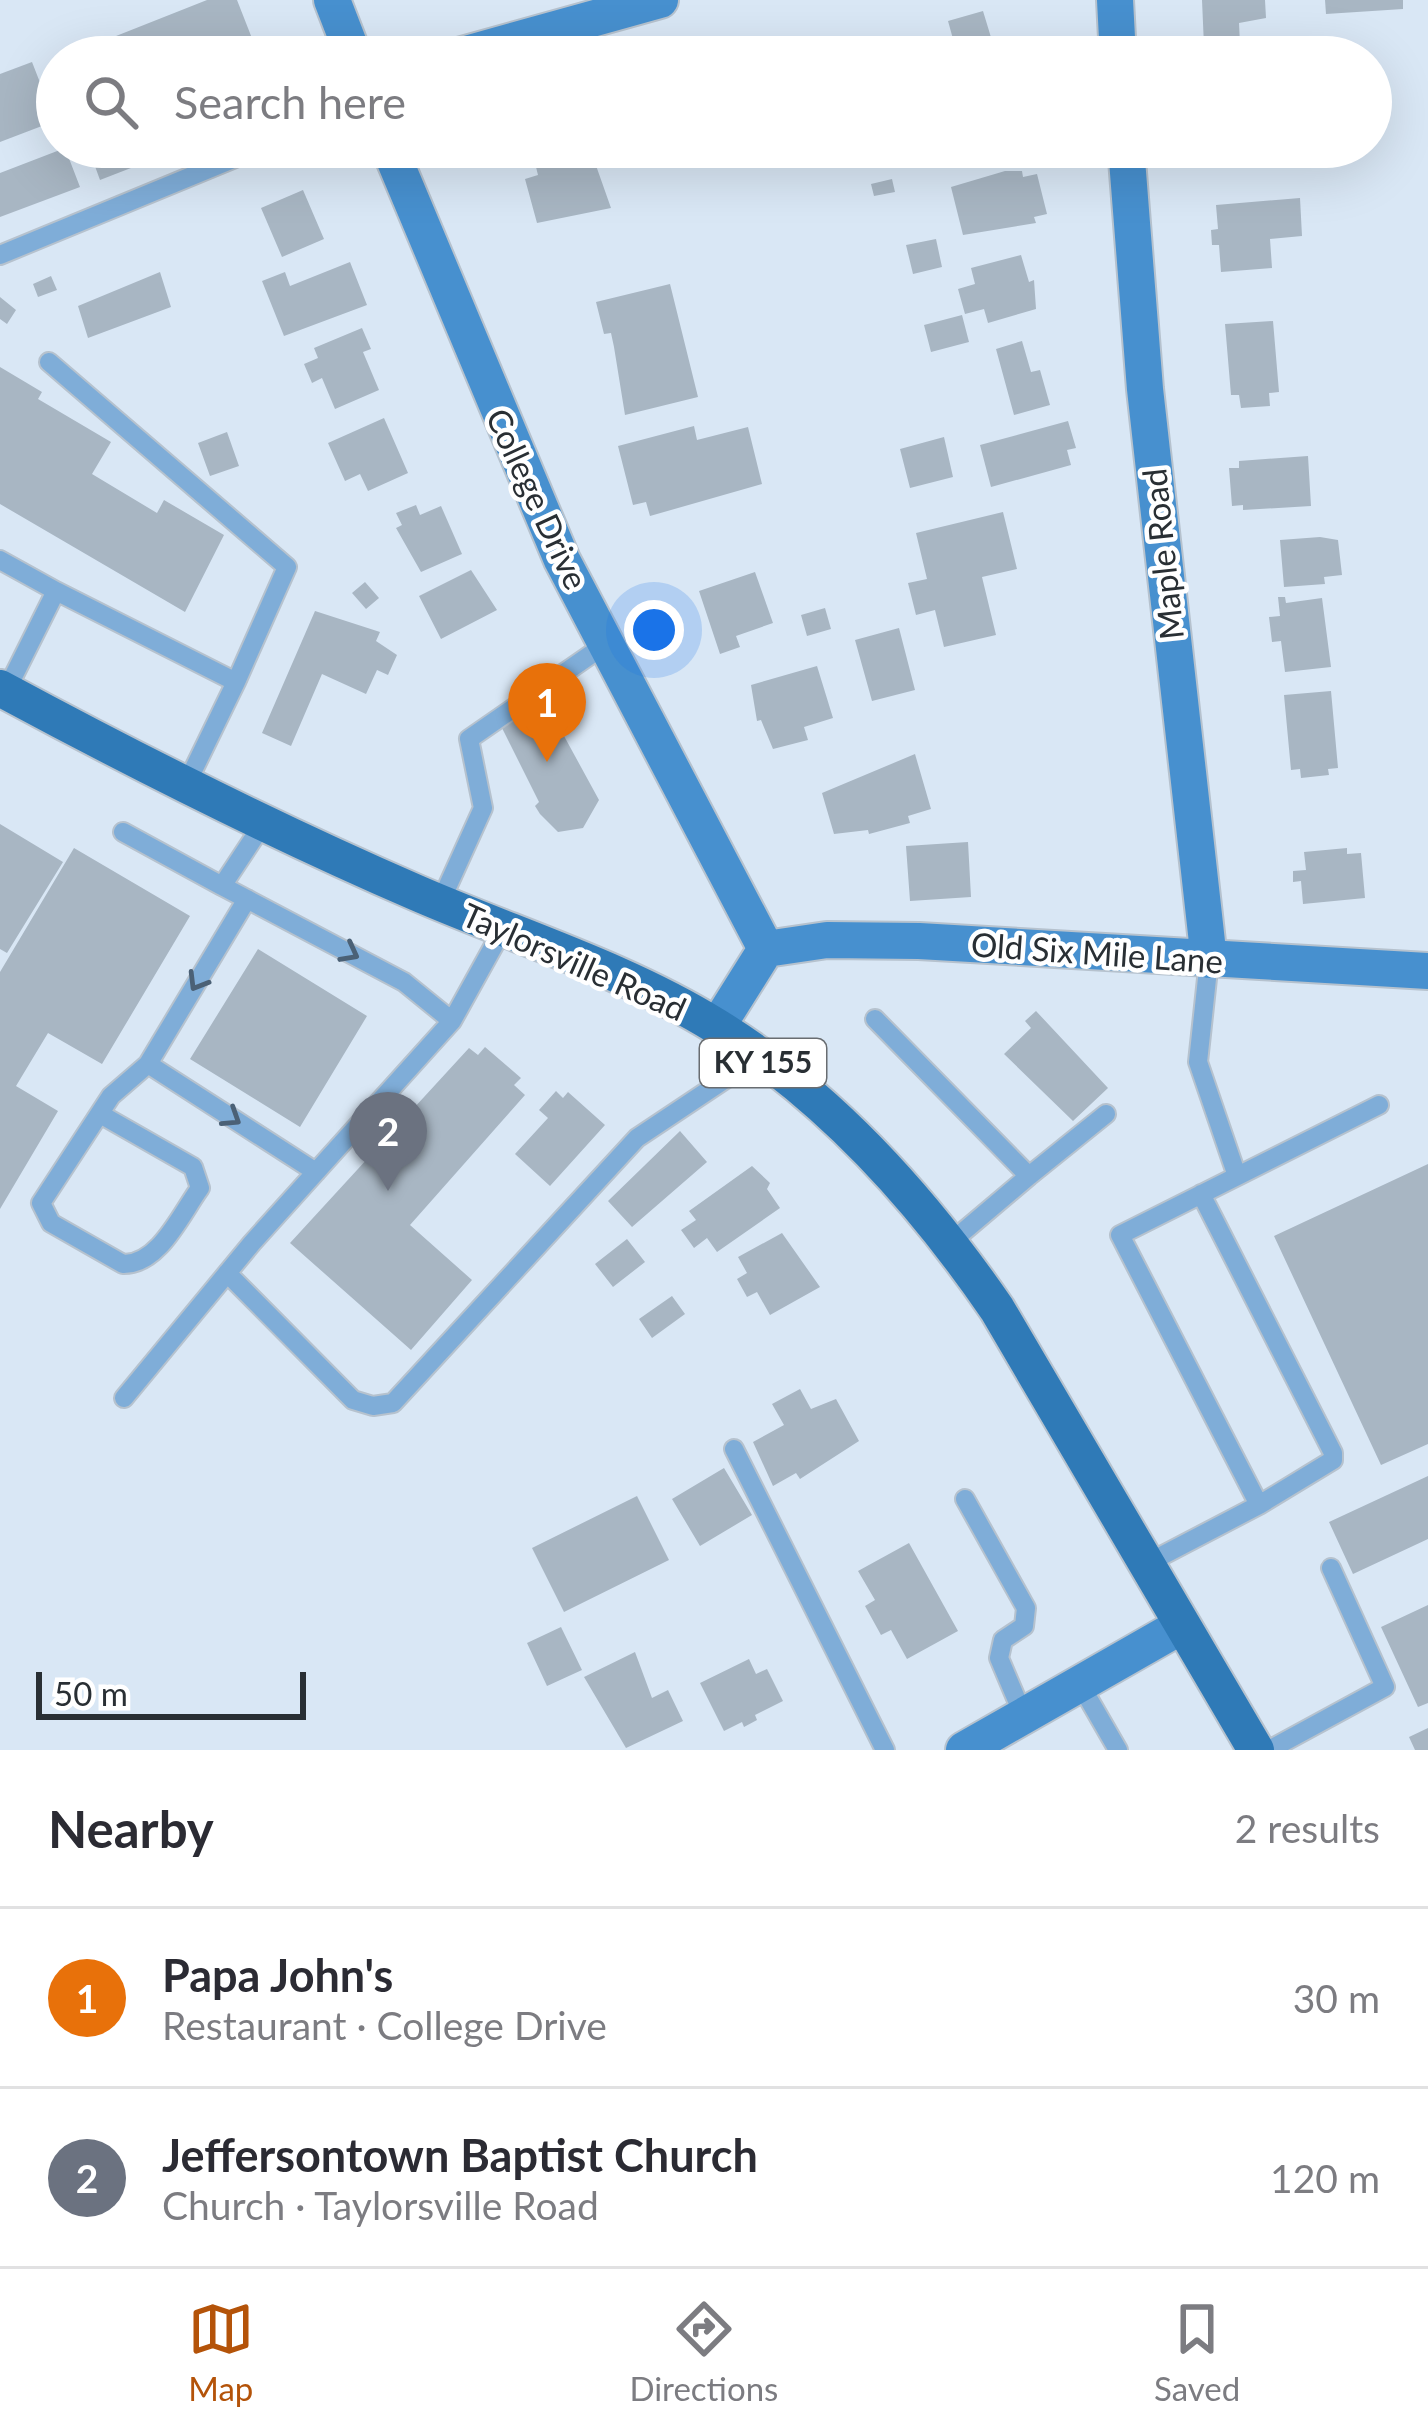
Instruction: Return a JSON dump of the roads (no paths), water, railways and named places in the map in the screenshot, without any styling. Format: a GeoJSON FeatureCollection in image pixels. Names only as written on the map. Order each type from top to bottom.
{"type":"FeatureCollection","features":[{"type":"Feature","properties":{"kind":"main road","name":"Taylorsville Road"},"geometry":{"type":"LineString","coordinates":[[3,690],[262,824],[717,1027],[832,1117],[951,1242],[1050,1395],[1256,1750]]}},
{"type":"Feature","properties":{"kind":"street"},"geometry":{"type":"LineString","coordinates":[[332,0],[346,36]]}},
{"type":"Feature","properties":{"kind":"street"},"geometry":{"type":"LineString","coordinates":[[531,36],[660,0]]}},
{"type":"Feature","properties":{"kind":"street"},"geometry":{"type":"LineString","coordinates":[[1115,0],[1117,36]]}},
{"type":"Feature","properties":{"kind":"street","name":"College Drive"},"geometry":{"type":"LineString","coordinates":[[398,168],[501,422],[606,644],[766,949]]}},
{"type":"Feature","properties":{"kind":"street","name":"Maple Road"},"geometry":{"type":"LineString","coordinates":[[1128,168],[1150,434],[1209,960]]}},
{"type":"Feature","properties":{"kind":"street","name":"Old Six Mile Lane"},"geometry":{"type":"LineString","coordinates":[[766,949],[827,940],[919,941],[1428,971]]}},
{"type":"Feature","properties":{"kind":"street"},"geometry":{"type":"LineString","coordinates":[[717,1027],[766,949]]}},
{"type":"Feature","properties":{"kind":"street"},"geometry":{"type":"LineString","coordinates":[[964,1750],[1180,1626]]}},
{"type":"Feature","properties":{"kind":"lane"},"geometry":{"type":"LineString","coordinates":[[0,255],[211,168]]}},
{"type":"Feature","properties":{"kind":"lane"},"geometry":{"type":"LineString","coordinates":[[50,362],[286,568],[185,787]]}},
{"type":"Feature","properties":{"kind":"lane"},"geometry":{"type":"LineString","coordinates":[[0,560],[236,682]]}},
{"type":"Feature","properties":{"kind":"lane"},"geometry":{"type":"LineString","coordinates":[[3,690],[56,591]]}},
{"type":"Feature","properties":{"kind":"lane"},"geometry":{"type":"LineString","coordinates":[[440,903],[483,808],[470,739],[606,644]]}},
{"type":"Feature","properties":{"kind":"lane"},"geometry":{"type":"LineString","coordinates":[[222,886],[262,824]]}},
{"type":"Feature","properties":{"kind":"lane"},"geometry":{"type":"LineString","coordinates":[[123,832],[404,982],[452,1021]]}},
{"type":"Feature","properties":{"kind":"lane"},"geometry":{"type":"LineString","coordinates":[[100,1114],[193,1167],[200,1180],[200,1188],[152,1256],[135,1264],[123,1264],[51,1223],[41,1203],[111,1096],[148,1064],[247,899]]}},
{"type":"Feature","properties":{"kind":"lane"},"geometry":{"type":"LineString","coordinates":[[124,1398],[227,1273],[452,1021],[503,929]]}},
{"type":"Feature","properties":{"kind":"lane"},"geometry":{"type":"LineString","coordinates":[[1209,960],[1198,1062],[1238,1176]]}},
{"type":"Feature","properties":{"kind":"lane"},"geometry":{"type":"LineString","coordinates":[[875,1019],[1029,1177]]}},
{"type":"Feature","properties":{"kind":"lane"},"geometry":{"type":"LineString","coordinates":[[227,1273],[352,1400],[373,1406],[393,1403],[637,1138],[757,1058]]}},
{"type":"Feature","properties":{"kind":"lane"},"geometry":{"type":"LineString","coordinates":[[148,1064],[316,1172]]}},
{"type":"Feature","properties":{"kind":"lane"},"geometry":{"type":"LineString","coordinates":[[1259,1505],[1119,1241],[1124,1232],[1379,1106]]}},
{"type":"Feature","properties":{"kind":"lane"},"geometry":{"type":"LineString","coordinates":[[951,1242],[1106,1114]]}},
{"type":"Feature","properties":{"kind":"lane"},"geometry":{"type":"LineString","coordinates":[[1146,1564],[1333,1460],[1202,1194]]}},
{"type":"Feature","properties":{"kind":"lane"},"geometry":{"type":"LineString","coordinates":[[734,1449],[885,1750]]}},
{"type":"Feature","properties":{"kind":"lane"},"geometry":{"type":"LineString","coordinates":[[964,1498],[1025,1608],[1024,1626],[1003,1640],[999,1658],[1024,1717]]}},
{"type":"Feature","properties":{"kind":"lane"},"geometry":{"type":"LineString","coordinates":[[1269,1750],[1385,1687],[1331,1568]]}},
{"type":"Feature","properties":{"kind":"lane"},"geometry":{"type":"LineString","coordinates":[[1080,1684],[1118,1750]]}},
{"type":"Feature","properties":{"kind":"place","name":"Papa John's"},"geometry":{"type":"Point","coordinates":[547,762]}},
{"type":"Feature","properties":{"kind":"place","name":"Jeffersontown Baptist Church"},"geometry":{"type":"Point","coordinates":[388,1191]}}]}
